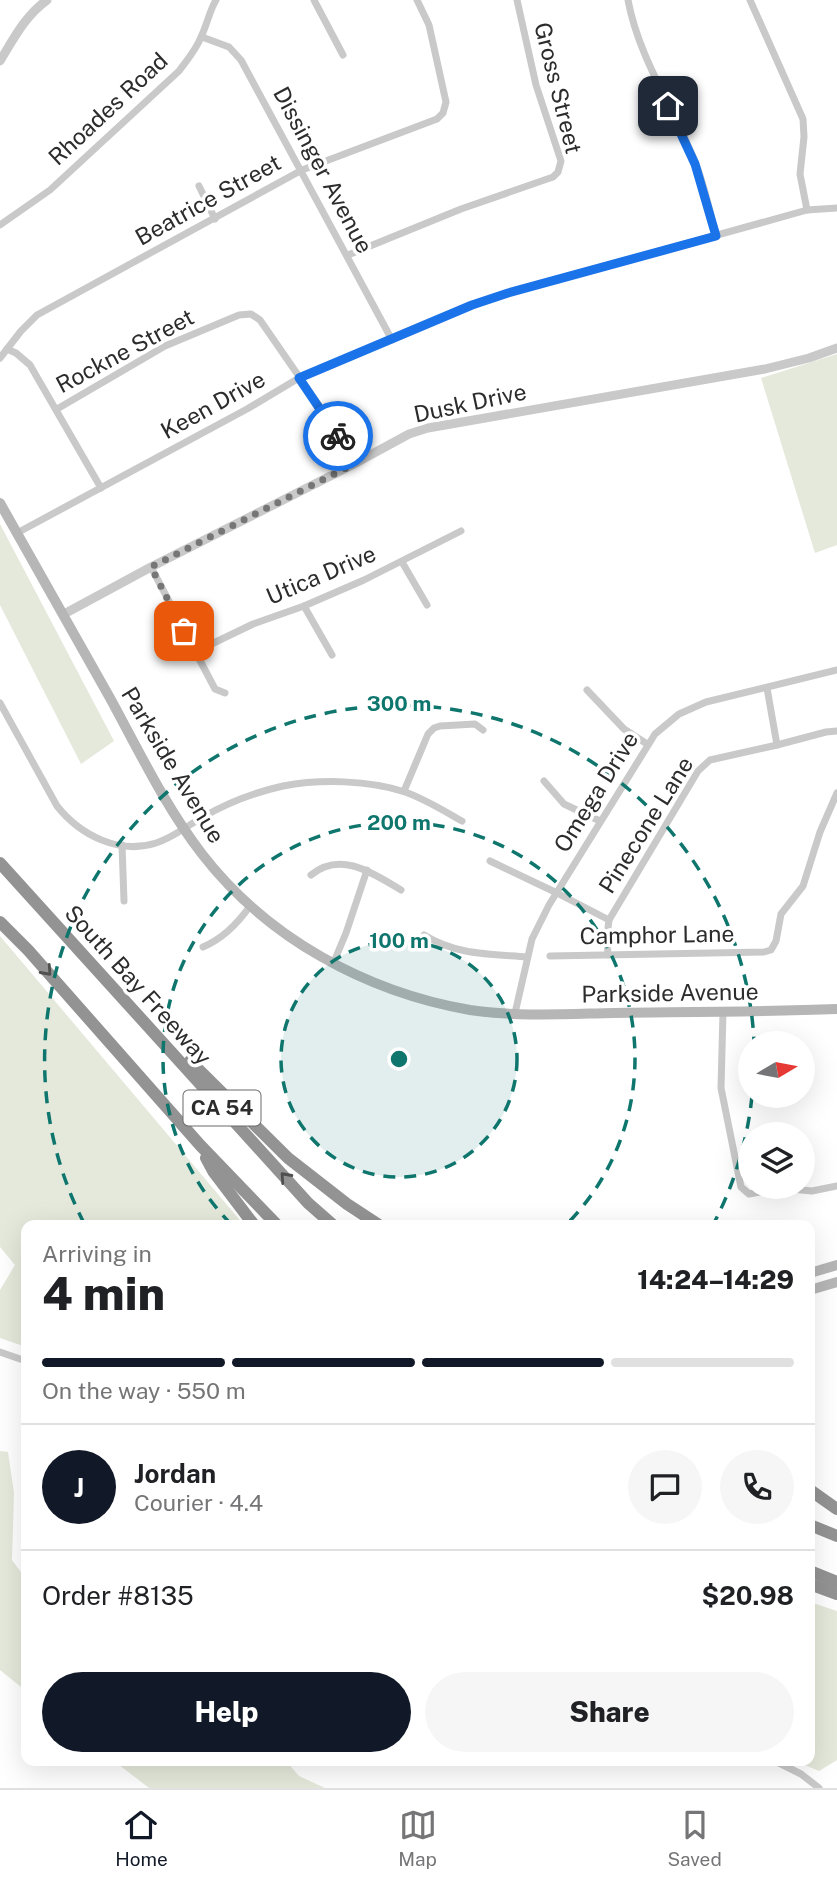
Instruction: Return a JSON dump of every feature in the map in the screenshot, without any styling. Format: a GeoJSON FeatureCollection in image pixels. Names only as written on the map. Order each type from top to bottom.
{"type":"FeatureCollection","features":[{"type":"Feature","properties":{"kind":"highway","name":"South Bay Freeway"},"geometry":{"type":"LineString","coordinates":[[0,863],[308,1203],[327,1220]]}},
{"type":"Feature","properties":{"kind":"highway","name":"CA 54"},"geometry":{"type":"LineString","coordinates":[[0,922],[107,1038],[200,1145],[272,1220]]}},
{"type":"Feature","properties":{"kind":"highway"},"geometry":{"type":"LineString","coordinates":[[113,988],[288,1158],[371,1220]]}},
{"type":"Feature","properties":{"kind":"highway"},"geometry":{"type":"LineString","coordinates":[[200,1145],[213,1171],[250,1220]]}},
{"type":"Feature","properties":{"kind":"highway"},"geometry":{"type":"LineString","coordinates":[[815,1494],[837,1509]]}},
{"type":"Feature","properties":{"kind":"highway"},"geometry":{"type":"LineString","coordinates":[[815,1527],[837,1536]]}},
{"type":"Feature","properties":{"kind":"highway"},"geometry":{"type":"LineString","coordinates":[[815,1574],[837,1582]]}},
{"type":"Feature","properties":{"kind":"highway"},"geometry":{"type":"LineString","coordinates":[[815,1586],[837,1594]]}},
{"type":"Feature","properties":{"kind":"main road","name":"Parkside Avenue"},"geometry":{"type":"LineString","coordinates":[[0,503],[184,828],[211,864],[250,905],[297,942],[333,964],[428,1002],[479,1011],[723,1012],[837,1009]]}},
{"type":"Feature","properties":{"kind":"main road"},"geometry":{"type":"LineString","coordinates":[[815,1272],[837,1265]]}},
{"type":"Feature","properties":{"kind":"main road"},"geometry":{"type":"LineString","coordinates":[[815,1289],[837,1282]]}},
{"type":"Feature","properties":{"kind":"street"},"geometry":{"type":"LineString","coordinates":[[0,61],[3,47],[30,15],[47,0]]}},
{"type":"Feature","properties":{"kind":"street","name":"Rhoades Road"},"geometry":{"type":"LineString","coordinates":[[0,225],[50,190],[178,71],[202,37],[216,0]]}},
{"type":"Feature","properties":{"kind":"street"},"geometry":{"type":"LineString","coordinates":[[314,0],[343,55]]}},
{"type":"Feature","properties":{"kind":"street","name":"Beatrice Street"},"geometry":{"type":"LineString","coordinates":[[0,358],[37,315],[302,170],[438,119],[446,102],[429,25],[417,0]]}},
{"type":"Feature","properties":{"kind":"street","name":"Gross Street"},"geometry":{"type":"LineString","coordinates":[[348,255],[461,209],[553,177],[558,172],[561,162],[536,85],[517,0]]}},
{"type":"Feature","properties":{"kind":"street"},"geometry":{"type":"LineString","coordinates":[[628,0],[635,32],[646,60],[695,164],[716,236]]}},
{"type":"Feature","properties":{"kind":"street"},"geometry":{"type":"LineString","coordinates":[[750,0],[803,119],[800,174],[807,210]]}},
{"type":"Feature","properties":{"kind":"street","name":"Dissinger Avenue"},"geometry":{"type":"LineString","coordinates":[[202,37],[229,47],[241,60],[392,340]]}},
{"type":"Feature","properties":{"kind":"street"},"geometry":{"type":"LineString","coordinates":[[199,186],[215,219]]}},
{"type":"Feature","properties":{"kind":"street","name":"Keen Drive"},"geometry":{"type":"LineString","coordinates":[[17,533],[271,396],[299,378],[472,305],[807,210],[837,208]]}},
{"type":"Feature","properties":{"kind":"street","name":"Rockne Street"},"geometry":{"type":"LineString","coordinates":[[57,409],[165,346],[239,315],[251,314],[260,320],[299,378]]}},
{"type":"Feature","properties":{"kind":"street","name":"Dusk Drive"},"geometry":{"type":"LineString","coordinates":[[64,614],[408,434],[428,428],[765,369],[837,348]]}},
{"type":"Feature","properties":{"kind":"street"},"geometry":{"type":"LineString","coordinates":[[7,349],[30,365],[101,488]]}},
{"type":"Feature","properties":{"kind":"street"},"geometry":{"type":"LineString","coordinates":[[299,378],[327,417],[344,445],[352,465]]}},
{"type":"Feature","properties":{"kind":"street","name":"Utica Drive"},"geometry":{"type":"LineString","coordinates":[[195,652],[253,624],[304,606],[402,562],[461,531]]}},
{"type":"Feature","properties":{"kind":"street"},"geometry":{"type":"LineString","coordinates":[[402,562],[428,605]]}},
{"type":"Feature","properties":{"kind":"street"},"geometry":{"type":"LineString","coordinates":[[151,567],[215,689],[225,693]]}},
{"type":"Feature","properties":{"kind":"street"},"geometry":{"type":"LineString","coordinates":[[304,606],[332,655]]}},
{"type":"Feature","properties":{"kind":"street","name":"Omega Drive"},"geometry":{"type":"LineString","coordinates":[[515,1013],[532,939],[549,905],[655,734],[679,714],[706,702],[837,670]]}},
{"type":"Feature","properties":{"kind":"street"},"geometry":{"type":"LineString","coordinates":[[768,688],[776,746]]}},
{"type":"Feature","properties":{"kind":"street"},"geometry":{"type":"LineString","coordinates":[[587,690],[624,729],[648,744]]}},
{"type":"Feature","properties":{"kind":"street"},"geometry":{"type":"LineString","coordinates":[[0,703],[63,814],[94,837],[122,845],[141,846],[159,842],[206,815],[248,796],[285,785],[338,781],[404,792],[462,821]]}},
{"type":"Feature","properties":{"kind":"street"},"geometry":{"type":"LineString","coordinates":[[404,792],[428,734],[434,728],[475,724],[483,730]]}},
{"type":"Feature","properties":{"kind":"street","name":"Pinecone Lane"},"geometry":{"type":"LineString","coordinates":[[608,955],[609,920],[698,771],[710,760],[837,731]]}},
{"type":"Feature","properties":{"kind":"street"},"geometry":{"type":"LineString","coordinates":[[544,781],[564,804],[600,821]]}},
{"type":"Feature","properties":{"kind":"street","name":"Camphor Lane"},"geometry":{"type":"LineString","coordinates":[[550,956],[771,950],[776,942],[781,914],[803,886],[820,832],[837,793]]}},
{"type":"Feature","properties":{"kind":"street"},"geometry":{"type":"LineString","coordinates":[[122,845],[124,901]]}},
{"type":"Feature","properties":{"kind":"street"},"geometry":{"type":"LineString","coordinates":[[490,861],[609,920]]}},
{"type":"Feature","properties":{"kind":"street"},"geometry":{"type":"LineString","coordinates":[[311,875],[331,864],[354,865],[401,890]]}},
{"type":"Feature","properties":{"kind":"street"},"geometry":{"type":"LineString","coordinates":[[333,964],[367,870]]}},
{"type":"Feature","properties":{"kind":"street"},"geometry":{"type":"LineString","coordinates":[[203,947],[214,943],[240,920],[250,905]]}},
{"type":"Feature","properties":{"kind":"street"},"geometry":{"type":"LineString","coordinates":[[424,935],[440,945],[464,951],[527,957]]}},
{"type":"Feature","properties":{"kind":"street"},"geometry":{"type":"LineString","coordinates":[[723,1012],[721,1088],[741,1187],[750,1194],[781,1188],[812,1191],[837,1186]]}},
{"type":"Feature","properties":{"kind":"street"},"geometry":{"type":"LineString","coordinates":[[0,1352],[21,1359]]}},
{"type":"Feature","properties":{"kind":"street"},"geometry":{"type":"LineString","coordinates":[[785,1766],[801,1774],[818,1788]]}},
{"type":"Feature","properties":{"kind":"shaded area"},"geometry":{"type":"Polygon","coordinates":[[[837,354],[837,545],[815,553],[761,378],[837,354]]]}},
{"type":"Feature","properties":{"kind":"shaded area"},"geometry":{"type":"Polygon","coordinates":[[[0,524],[114,741],[81,764],[0,605],[0,524]]]}},
{"type":"Feature","properties":{"kind":"shaded area"},"geometry":{"type":"Polygon","coordinates":[[[0,936],[240,1220],[21,1220],[21,1345],[0,1338],[0,1290],[15,1265],[0,1247],[0,936]]]}},
{"type":"Feature","properties":{"kind":"shaded area"},"geometry":{"type":"Polygon","coordinates":[[[0,1451],[8,1452],[14,1493],[12,1560],[21,1572],[21,1687],[0,1670],[0,1451]]]}},
{"type":"Feature","properties":{"kind":"shaded area"},"geometry":{"type":"Polygon","coordinates":[[[815,1604],[837,1611],[837,1760],[819,1771],[807,1766],[815,1766],[815,1604]]]}},
{"type":"Feature","properties":{"kind":"shaded area"},"geometry":{"type":"Polygon","coordinates":[[[120,1766],[290,1766],[299,1776],[325,1788],[149,1788],[120,1766]]]}},
{"type":"Feature","properties":{"kind":"way so far"},"geometry":{"type":"LineString","coordinates":[[184,631],[151,567],[352,465],[338,436]]}},
{"type":"Feature","properties":{"kind":"route"},"geometry":{"type":"LineString","coordinates":[[338,436],[299,378],[472,305],[716,236],[702,182],[668,106]]}}]}
